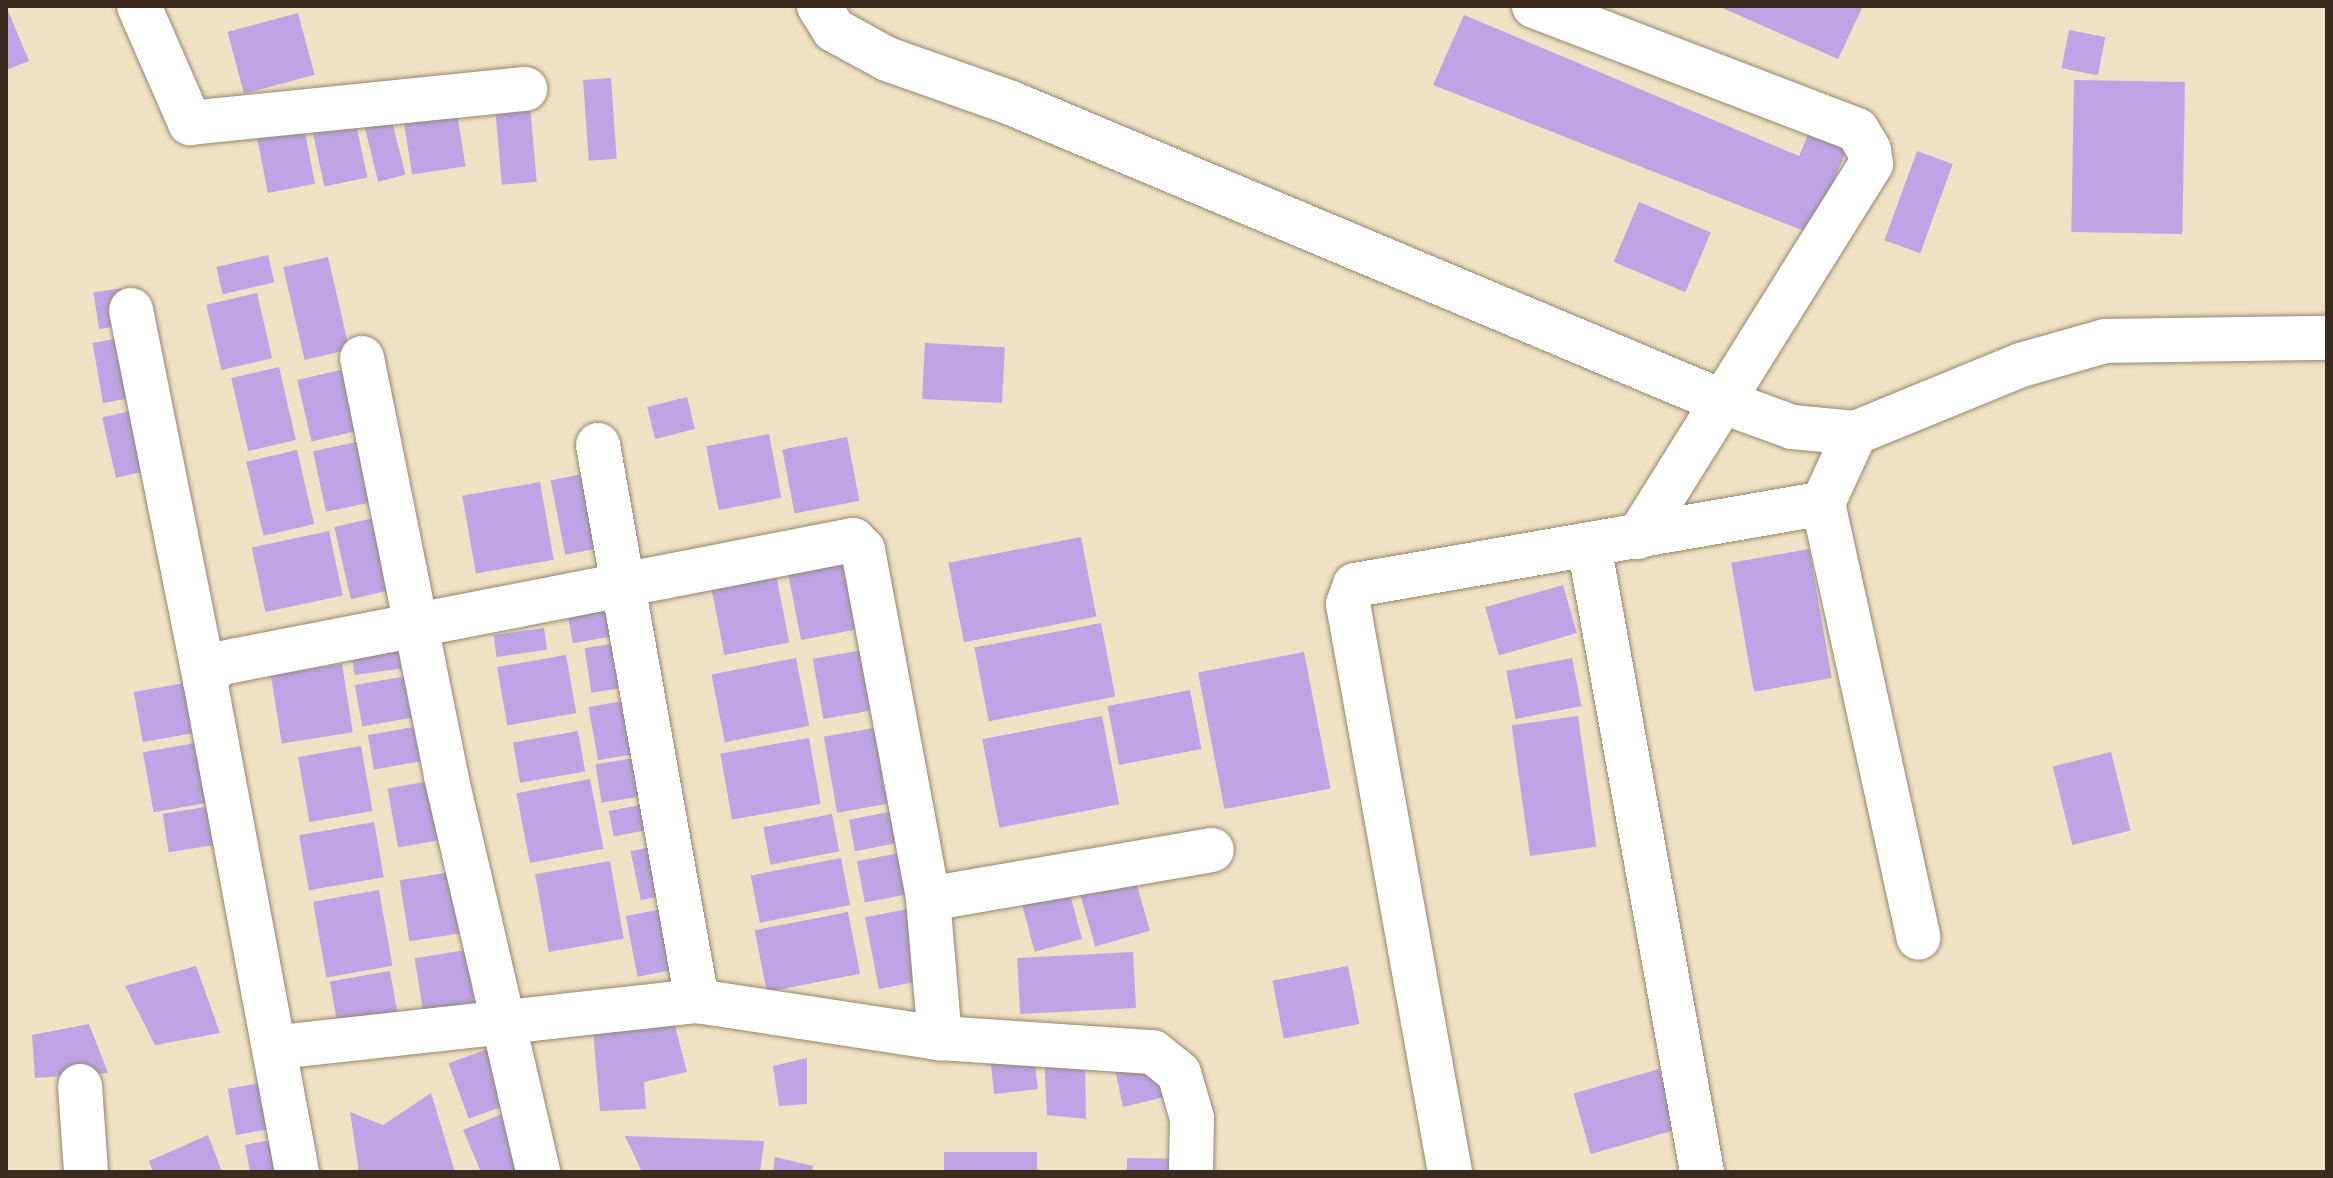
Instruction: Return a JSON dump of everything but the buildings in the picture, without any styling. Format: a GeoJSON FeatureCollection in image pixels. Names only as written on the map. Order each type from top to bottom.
{"type":"FeatureCollection","features":[{"type":"Feature","properties":{"kind":"street"},"geometry":{"type":"LineString","coordinates":[[139,6],[190,123],[525,89]]}},
{"type":"Feature","properties":{"kind":"street"},"geometry":{"type":"LineString","coordinates":[[819,6],[834,30],[887,59],[1011,103],[1721,401],[1792,427],[1855,433],[2021,365],[2105,341],[2327,338]]}},
{"type":"Feature","properties":{"kind":"street"},"geometry":{"type":"LineString","coordinates":[[1534,6],[1865,138],[1871,164],[1638,537]]}},
{"type":"Feature","properties":{"kind":"street"},"geometry":{"type":"LineString","coordinates":[[131,310],[279,1047],[297,1172]]}},
{"type":"Feature","properties":{"kind":"street"},"geometry":{"type":"LineString","coordinates":[[362,358],[415,629],[538,1172]]}},
{"type":"Feature","properties":{"kind":"street"},"geometry":{"type":"LineString","coordinates":[[1855,433],[1823,503],[1919,938]]}},
{"type":"Feature","properties":{"kind":"street"},"geometry":{"type":"LineString","coordinates":[[598,445],[629,587],[697,1001]]}},
{"type":"Feature","properties":{"kind":"street"},"geometry":{"type":"LineString","coordinates":[[1450,1172],[1348,604],[1355,585],[1374,579],[1638,537],[1823,503]]}},
{"type":"Feature","properties":{"kind":"street"},"geometry":{"type":"LineString","coordinates":[[205,681],[218,664],[629,587],[846,538],[859,544],[928,899],[940,1038]]}},
{"type":"Feature","properties":{"kind":"street"},"geometry":{"type":"LineString","coordinates":[[1589,545],[1702,1172]]}},
{"type":"Feature","properties":{"kind":"street"},"geometry":{"type":"LineString","coordinates":[[928,899],[1212,850]]}},
{"type":"Feature","properties":{"kind":"street"},"geometry":{"type":"LineString","coordinates":[[279,1047],[697,1001],[940,1038],[1165,1055],[1179,1073],[1192,1118],[1191,1172]]}},
{"type":"Feature","properties":{"kind":"street"},"geometry":{"type":"LineString","coordinates":[[80,1086],[86,1172]]}}]}
